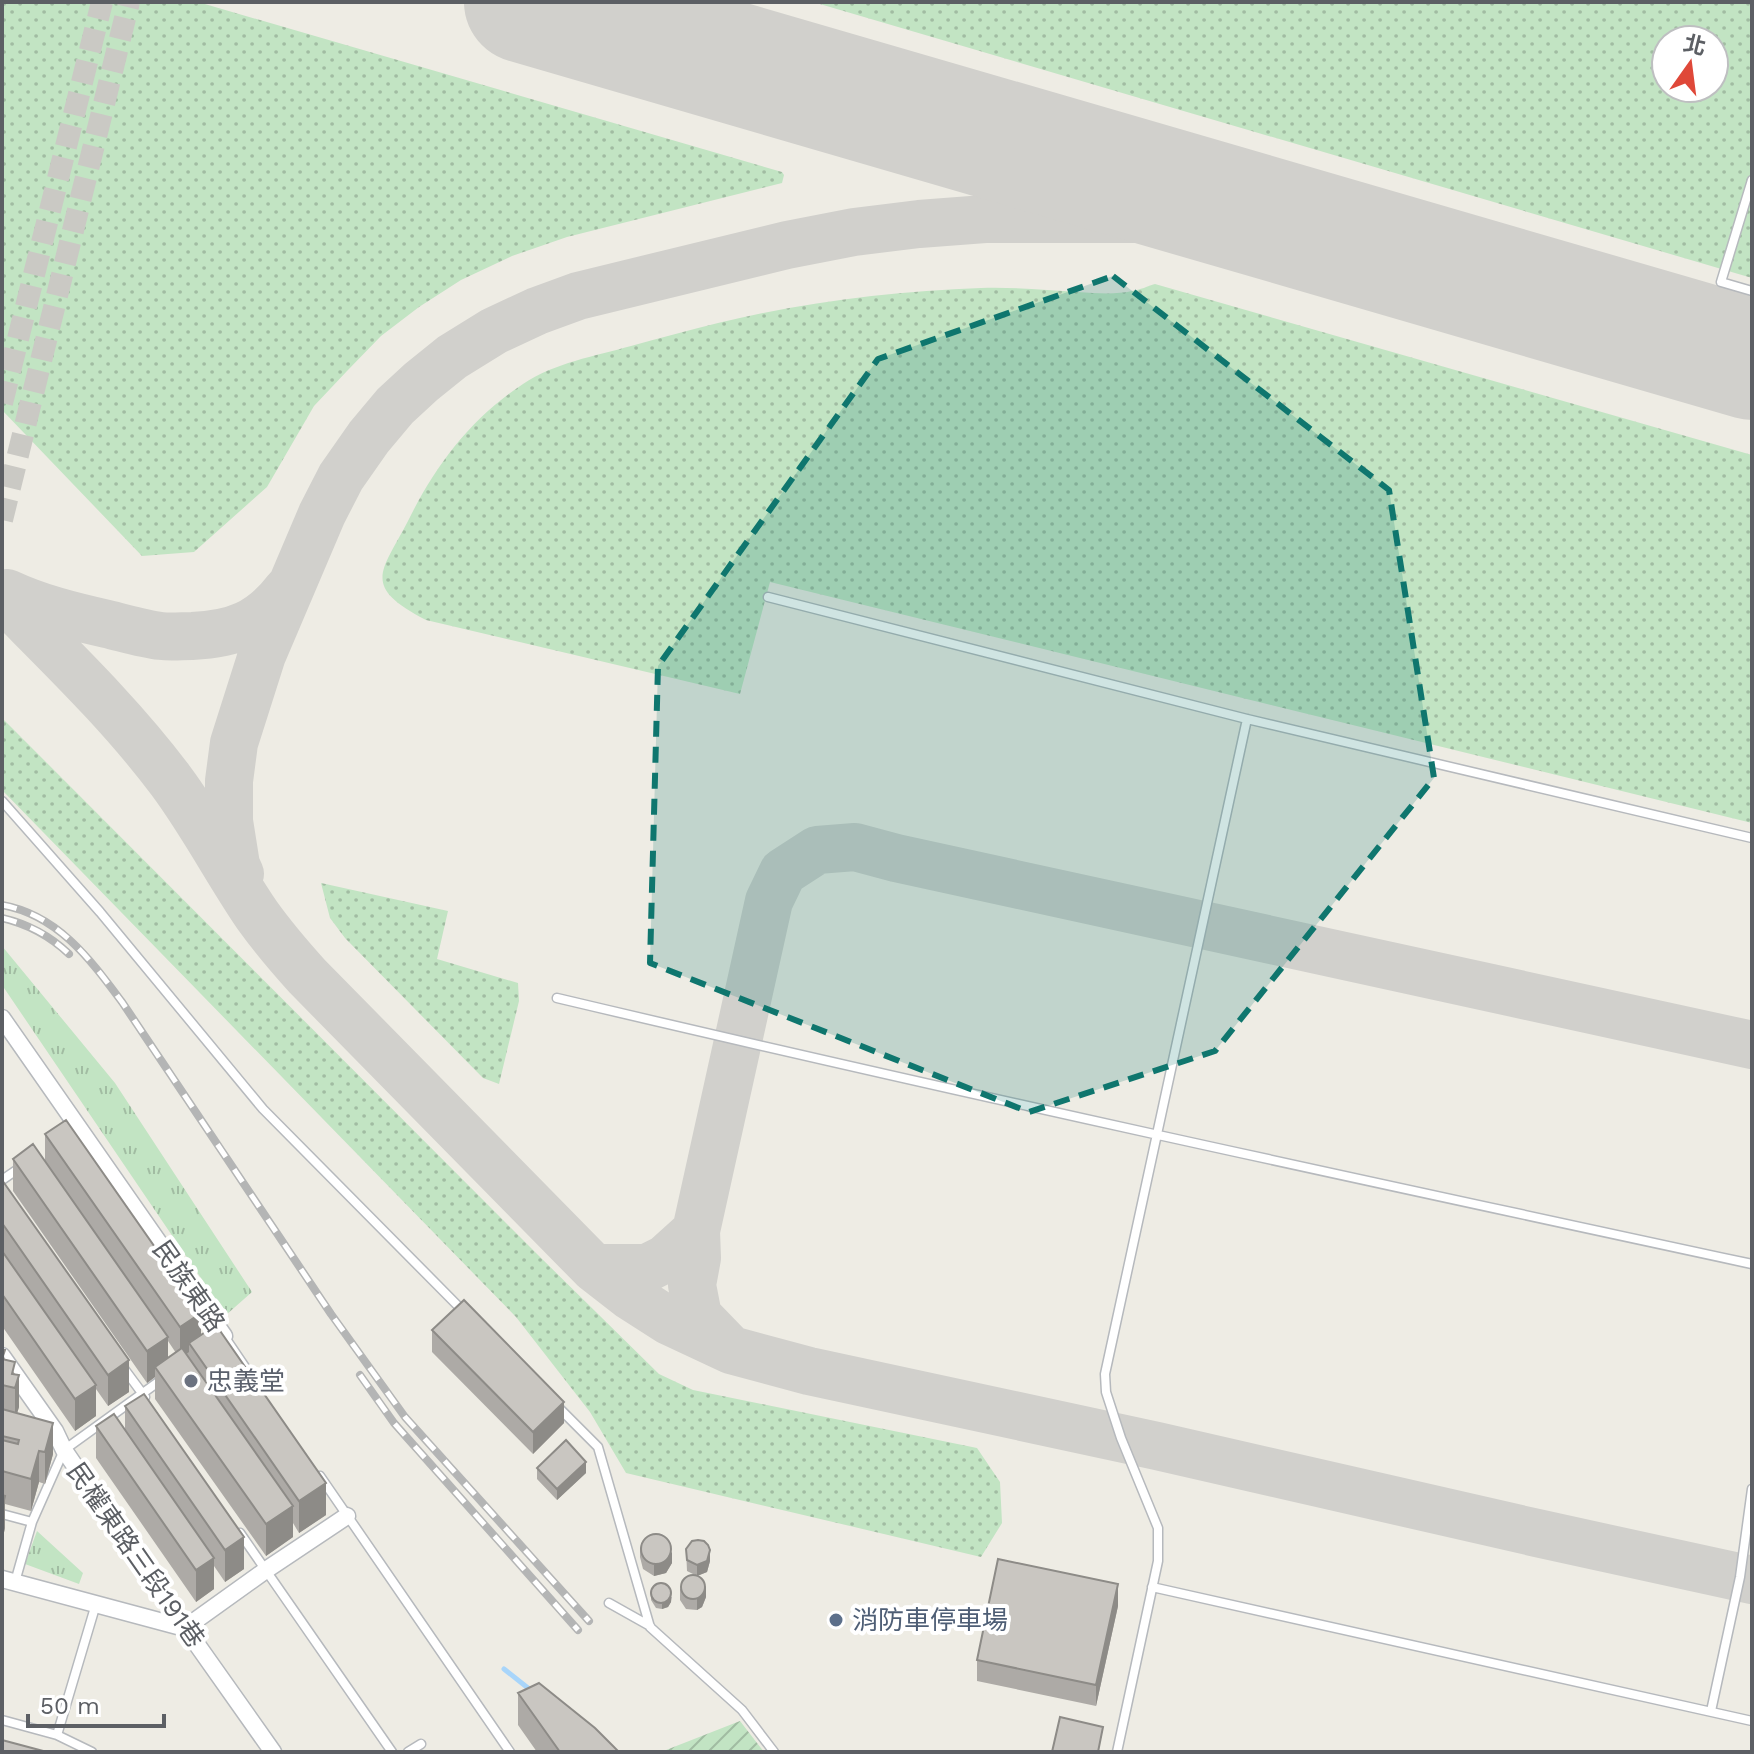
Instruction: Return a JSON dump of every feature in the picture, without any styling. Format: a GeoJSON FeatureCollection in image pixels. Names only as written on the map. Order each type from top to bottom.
{"type":"FeatureCollection","features":[{"type":"Feature","properties":{"kind":"street","name":"民族東路"},"geometry":{"type":"LineString","coordinates":[[2,1018],[74,1133],[220,1340]]}},
{"type":"Feature","properties":{"kind":"street","name":"民權東路三段191巷"},"geometry":{"type":"LineString","coordinates":[[2,1356],[55,1431],[58,1449],[273,1752]]}},
{"type":"Feature","properties":{"kind":"street"},"geometry":{"type":"LineString","coordinates":[[9,1580],[185,1628],[347,1516]]}},
{"type":"Feature","properties":{"kind":"lane"},"geometry":{"type":"LineString","coordinates":[[1752,180],[1721,282],[1752,291]]}},
{"type":"Feature","properties":{"kind":"lane"},"geometry":{"type":"LineString","coordinates":[[768,597],[1247,719],[1752,838]]}},
{"type":"Feature","properties":{"kind":"lane"},"geometry":{"type":"LineString","coordinates":[[1117,1752],[1158,1561],[1158,1528],[1121,1438],[1106,1392],[1105,1374],[1247,719]]}},
{"type":"Feature","properties":{"kind":"lane"},"geometry":{"type":"LineString","coordinates":[[2,801],[100,912],[263,1109],[475,1323]]}},
{"type":"Feature","properties":{"kind":"lane"},"geometry":{"type":"LineString","coordinates":[[557,998],[1157,1135],[1752,1264]]}},
{"type":"Feature","properties":{"kind":"lane"},"geometry":{"type":"LineString","coordinates":[[2,1180],[35,1159]]}},
{"type":"Feature","properties":{"kind":"lane","name":"民族東路"},"geometry":{"type":"LineString","coordinates":[[220,1340],[259,1387]]}},
{"type":"Feature","properties":{"kind":"lane"},"geometry":{"type":"LineString","coordinates":[[116,1356],[151,1406]]}},
{"type":"Feature","properties":{"kind":"lane"},"geometry":{"type":"LineString","coordinates":[[9,1580],[58,1449],[165,1377]]}},
{"type":"Feature","properties":{"kind":"lane"},"geometry":{"type":"LineString","coordinates":[[554,1402],[598,1447],[650,1627]]}},
{"type":"Feature","properties":{"kind":"lane"},"geometry":{"type":"LineString","coordinates":[[311,1463],[510,1752]]}},
{"type":"Feature","properties":{"kind":"lane"},"geometry":{"type":"LineString","coordinates":[[1711,1711],[1740,1577],[1752,1489]]}},
{"type":"Feature","properties":{"kind":"lane"},"geometry":{"type":"LineString","coordinates":[[2,1514],[32,1522]]}},
{"type":"Feature","properties":{"kind":"lane"},"geometry":{"type":"LineString","coordinates":[[230,1519],[392,1752]]}},
{"type":"Feature","properties":{"kind":"lane"},"geometry":{"type":"LineString","coordinates":[[1152,1587],[1752,1721]]}},
{"type":"Feature","properties":{"kind":"lane"},"geometry":{"type":"LineString","coordinates":[[609,1603],[650,1627],[742,1710],[774,1752]]}},
{"type":"Feature","properties":{"kind":"lane"},"geometry":{"type":"LineString","coordinates":[[57,1735],[96,1604]]}},
{"type":"Feature","properties":{"kind":"lane"},"geometry":{"type":"LineString","coordinates":[[2,1720],[57,1735],[92,1752]]}},
{"type":"Feature","properties":{"kind":"lane"},"geometry":{"type":"LineString","coordinates":[[408,1752],[421,1744]]}},
{"type":"Feature","properties":{"kind":"highlighted area"},"geometry":{"type":"Polygon","coordinates":[[[1113,276],[1389,490],[1434,778],[1215,1051],[1029,1112],[650,963],[658,666],[878,359],[1113,276]]]}},
{"type":"Feature","properties":{"kind":"green space"},"geometry":{"type":"Polygon","coordinates":[[[2,2],[198,2],[784,175],[782,183],[567,237],[512,256],[461,280],[381,336],[314,406],[267,487],[194,552],[142,556],[2,410],[2,2]]]}},
{"type":"Feature","properties":{"kind":"green space"},"geometry":{"type":"Polygon","coordinates":[[[813,2],[1752,2],[1752,278],[813,2]]]}},
{"type":"Feature","properties":{"kind":"green space"},"geometry":{"type":"Polygon","coordinates":[[[1155,284],[1752,455],[1752,823],[770,582],[740,694],[426,620],[392,598],[385,587],[382,577],[390,554],[430,481],[456,445],[504,397],[561,365],[718,323],[849,299],[981,288],[1112,293],[1155,284]]]}},
{"type":"Feature","properties":{"kind":"green space"},"geometry":{"type":"Polygon","coordinates":[[[2,718],[659,1374],[693,1390],[977,1448],[1000,1482],[1002,1523],[981,1557],[626,1473],[590,1412],[516,1317],[2,790],[2,718]]]}},
{"type":"Feature","properties":{"kind":"green space"},"geometry":{"type":"Polygon","coordinates":[[[321,883],[448,911],[437,959],[518,983],[519,1001],[499,1084],[483,1078],[345,938],[330,918],[321,883]]]}},
{"type":"Feature","properties":{"kind":"green space"},"geometry":{"type":"Polygon","coordinates":[[[2,946],[115,1083],[252,1292],[226,1315],[2,985],[2,946]]]}},
{"type":"Feature","properties":{"kind":"green space"},"geometry":{"type":"Polygon","coordinates":[[[37,1531],[83,1573],[79,1584],[25,1564],[37,1531]]]}},
{"type":"Feature","properties":{"kind":"green space"},"geometry":{"type":"Polygon","coordinates":[[[740,1721],[764,1752],[661,1752],[740,1721]]]}},
{"type":"Feature","properties":{"kind":"building"},"geometry":{"type":"Polygon","coordinates":[[[66,1120],[201,1313],[180,1327],[45,1134],[66,1120]]]}},
{"type":"Feature","properties":{"kind":"building"},"geometry":{"type":"Polygon","coordinates":[[[33,1144],[168,1337],[147,1351],[13,1159],[33,1144]]]}},
{"type":"Feature","properties":{"kind":"building"},"geometry":{"type":"Polygon","coordinates":[[[2,1180],[129,1360],[108,1375],[2,1223],[2,1180]]]}},
{"type":"Feature","properties":{"kind":"building"},"geometry":{"type":"Polygon","coordinates":[[[2,1251],[96,1385],[75,1399],[2,1294],[2,1251]]]}},
{"type":"Feature","properties":{"kind":"building"},"geometry":{"type":"Polygon","coordinates":[[[464,1300],[564,1402],[533,1432],[432,1330],[464,1300]]]}},
{"type":"Feature","properties":{"kind":"building"},"geometry":{"type":"Polygon","coordinates":[[[216,1325],[326,1483],[299,1501],[189,1343],[216,1325]]]}},
{"type":"Feature","properties":{"kind":"building"},"geometry":{"type":"Polygon","coordinates":[[[182,1348],[293,1506],[266,1524],[155,1367],[182,1348]]]}},
{"type":"Feature","properties":{"kind":"building"},"geometry":{"type":"Polygon","coordinates":[[[2,1359],[15,1362],[12,1374],[19,1375],[15,1388],[2,1385],[2,1359]]]}},
{"type":"Feature","properties":{"kind":"building"},"geometry":{"type":"Polygon","coordinates":[[[144,1394],[244,1537],[225,1550],[125,1406],[144,1394]]]}},
{"type":"Feature","properties":{"kind":"building"},"geometry":{"type":"Polygon","coordinates":[[[2,1409],[53,1423],[45,1452],[39,1451],[31,1479],[2,1471],[2,1440],[18,1444],[19,1440],[2,1436],[2,1409]]]}},
{"type":"Feature","properties":{"kind":"building"},"geometry":{"type":"Polygon","coordinates":[[[114,1414],[214,1558],[196,1570],[96,1426],[114,1414]]]}},
{"type":"Feature","properties":{"kind":"building"},"geometry":{"type":"Polygon","coordinates":[[[566,1440],[586,1462],[557,1489],[537,1468],[566,1440]]]}},
{"type":"Feature","properties":{"kind":"building"},"geometry":{"type":"Polygon","coordinates":[[[656,1534],[667,1538],[671,1549],[667,1560],[656,1564],[645,1560],[641,1549],[645,1538],[656,1534]]]}},
{"type":"Feature","properties":{"kind":"building"},"geometry":{"type":"Polygon","coordinates":[[[692,1541],[704,1541],[710,1550],[707,1561],[697,1565],[687,1560],[686,1549],[692,1541]]]}},
{"type":"Feature","properties":{"kind":"building"},"geometry":{"type":"Polygon","coordinates":[[[998,1559],[1118,1584],[1096,1685],[977,1660],[998,1559]]]}},
{"type":"Feature","properties":{"kind":"building"},"geometry":{"type":"Polygon","coordinates":[[[693,1575],[702,1578],[705,1587],[702,1596],[693,1599],[684,1596],[681,1587],[684,1578],[693,1575]]]}},
{"type":"Feature","properties":{"kind":"building"},"geometry":{"type":"Polygon","coordinates":[[[661,1583],[668,1586],[671,1593],[668,1600],[661,1603],[654,1600],[651,1593],[654,1586],[661,1583]]]}},
{"type":"Feature","properties":{"kind":"building"},"geometry":{"type":"Polygon","coordinates":[[[539,1683],[595,1728],[619,1752],[560,1752],[518,1693],[539,1683]]]}},
{"type":"Feature","properties":{"kind":"building"},"geometry":{"type":"Polygon","coordinates":[[[1060,1717],[1103,1727],[1098,1752],[1052,1752],[1060,1717]]]}},
{"type":"Feature","properties":{"kind":"building"},"geometry":{"type":"Polygon","coordinates":[[[2,1740],[47,1752],[2,1752],[2,1740]]]}},
{"type":"Feature","properties":{"kind":"waterway"},"geometry":{"type":"LineString","coordinates":[[504,1669],[533,1692]]}},
{"type":"Feature","properties":{"kind":"taxiway"},"geometry":{"type":"LineString","coordinates":[[240,874],[229,821],[229,781],[234,743],[262,655],[341,477],[395,406],[452,357],[494,331],[578,296],[787,245],[854,232],[985,219],[1143,219],[1253,232],[1420,263],[1752,368]]}},
{"type":"Feature","properties":{"kind":"taxiway"},"geometry":{"type":"LineString","coordinates":[[7,593],[68,615],[147,634],[192,636],[221,633],[246,625],[267,611],[287,590]]}},
{"type":"Feature","properties":{"kind":"taxiway"},"geometry":{"type":"LineString","coordinates":[[2,597],[90,686],[152,756],[194,814],[257,915],[307,976],[594,1268],[669,1321],[731,1350],[809,1371],[1752,1580]]}},
{"type":"Feature","properties":{"kind":"taxiway"},"geometry":{"type":"LineString","coordinates":[[729,1348],[698,1316],[692,1285],[697,1258],[696,1231],[769,901],[783,872],[817,850],[855,847],[1752,1045]]}},
{"type":"Feature","properties":{"kind":"taxiway"},"geometry":{"type":"LineString","coordinates":[[594,1268],[647,1268],[665,1259],[696,1231]]}},
{"type":"Feature","properties":{"kind":"runway"},"geometry":{"type":"LineString","coordinates":[[525,2],[1752,359]]}},
{"type":"Feature","properties":{"kind":"tunnel"},"geometry":{"type":"LineString","coordinates":[[2,403],[102,2]]}},
{"type":"Feature","properties":{"kind":"tunnel"},"geometry":{"type":"LineString","coordinates":[[2,520],[129,2]]}},
{"type":"Feature","properties":{"kind":"railway"},"geometry":{"type":"LineString","coordinates":[[2,905],[40,918],[71,941],[98,970],[331,1314],[405,1417],[589,1621]]}},
{"type":"Feature","properties":{"kind":"railway"},"geometry":{"type":"LineString","coordinates":[[2,918],[38,931],[69,954]]}},
{"type":"Feature","properties":{"kind":"railway"},"geometry":{"type":"LineString","coordinates":[[360,1375],[394,1423],[578,1630]]}},
{"type":"Feature","properties":{"kind":"place","name":"忠義堂"},"geometry":{"type":"Point","coordinates":[191,1381]}},
{"type":"Feature","properties":{"kind":"place","name":"消防車停車場"},"geometry":{"type":"Point","coordinates":[836,1620]}}]}
